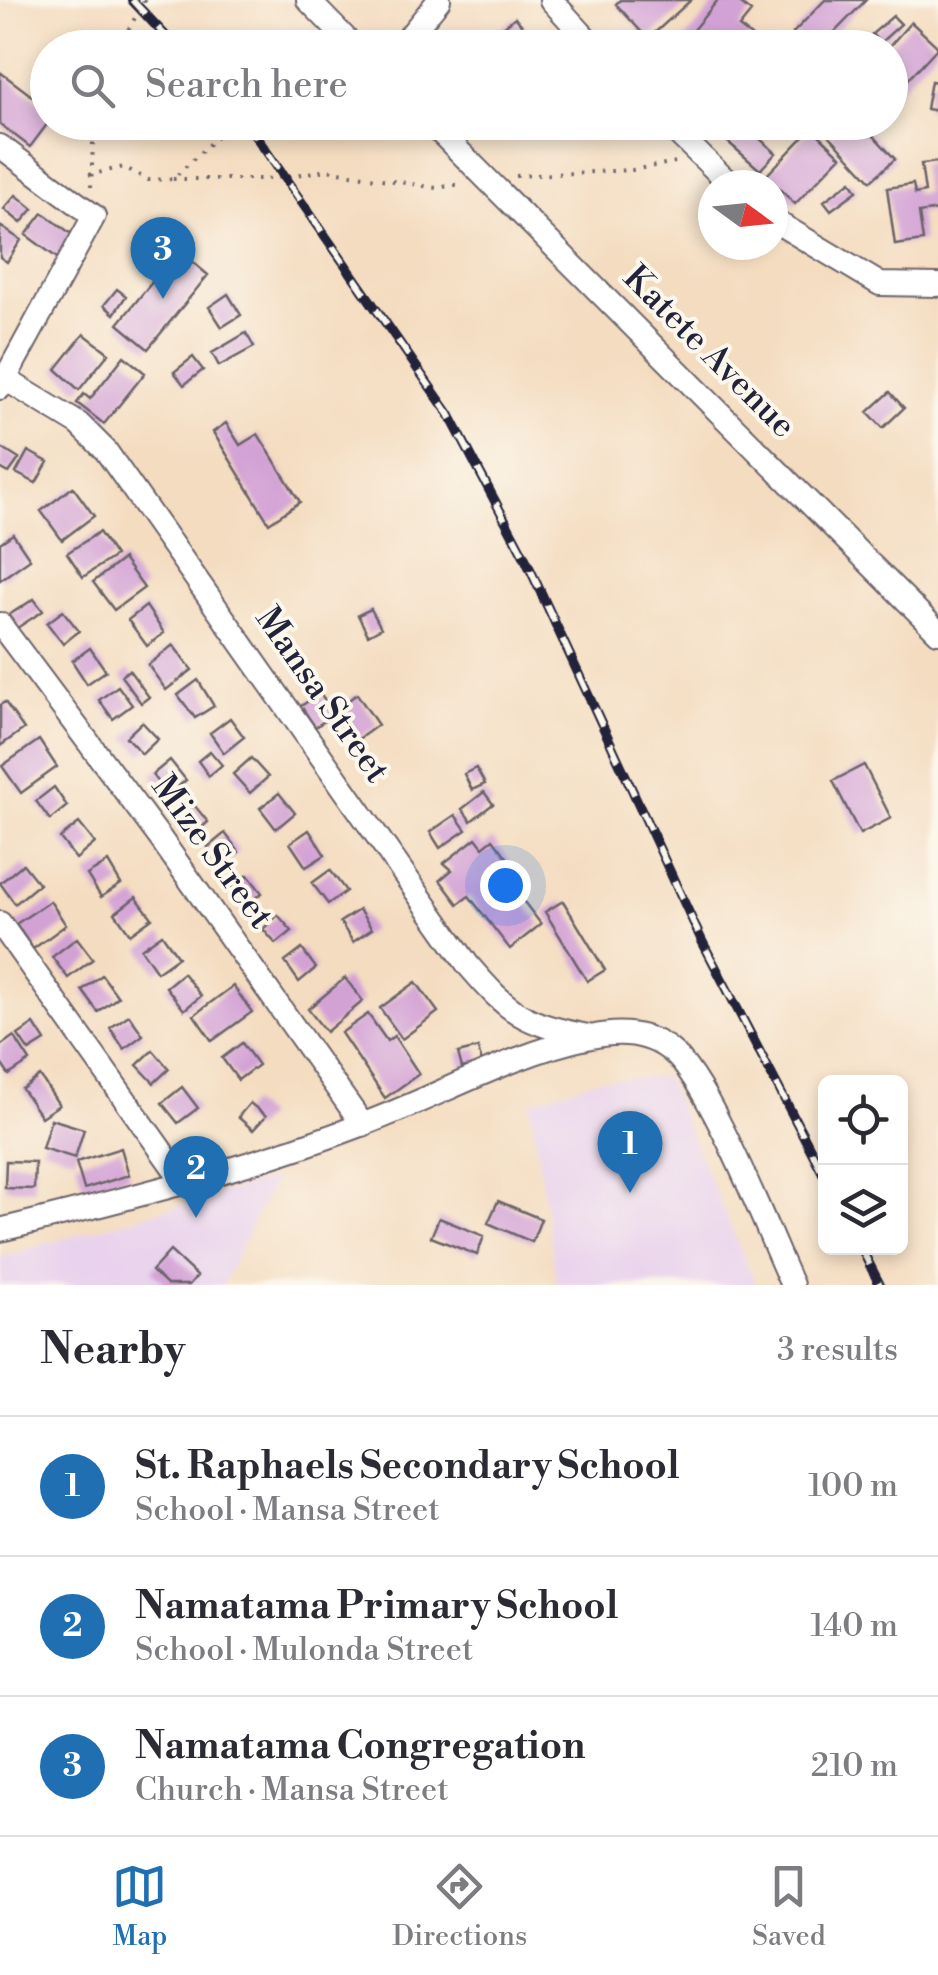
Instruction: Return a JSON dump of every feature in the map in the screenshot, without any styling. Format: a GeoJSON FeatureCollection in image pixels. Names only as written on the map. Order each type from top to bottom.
{"type":"FeatureCollection","features":[{"type":"Feature","properties":{"kind":"street"},"geometry":{"type":"LineString","coordinates":[[308,0],[337,30]]}},
{"type":"Feature","properties":{"kind":"street"},"geometry":{"type":"LineString","coordinates":[[415,30],[439,0]]}},
{"type":"Feature","properties":{"kind":"street"},"geometry":{"type":"LineString","coordinates":[[551,0],[578,30]]}},
{"type":"Feature","properties":{"kind":"street","name":"Katete Avenue"},"geometry":{"type":"LineString","coordinates":[[448,140],[938,632]]}},
{"type":"Feature","properties":{"kind":"street"},"geometry":{"type":"LineString","coordinates":[[683,140],[713,170]]}},
{"type":"Feature","properties":{"kind":"street"},"geometry":{"type":"LineString","coordinates":[[0,146],[94,216],[2,382]]}},
{"type":"Feature","properties":{"kind":"street"},"geometry":{"type":"LineString","coordinates":[[788,229],[880,284],[938,284]]}},
{"type":"Feature","properties":{"kind":"street","name":"Mansa Street"},"geometry":{"type":"LineString","coordinates":[[2,382],[79,424],[106,451],[468,965],[504,1006],[542,1027],[592,1036]]}},
{"type":"Feature","properties":{"kind":"street","name":"Mize Street"},"geometry":{"type":"LineString","coordinates":[[0,624],[160,838],[363,1125]]}},
{"type":"Feature","properties":{"kind":"street"},"geometry":{"type":"LineString","coordinates":[[0,923],[185,1184]]}},
{"type":"Feature","properties":{"kind":"street"},"geometry":{"type":"LineString","coordinates":[[0,1230],[185,1184],[363,1125],[545,1050],[592,1036],[632,1032],[671,1050],[704,1094],[792,1285]]}},
{"type":"Feature","properties":{"kind":"path"},"geometry":{"type":"LineString","coordinates":[[128,30],[144,0]]}},
{"type":"Feature","properties":{"kind":"path"},"geometry":{"type":"LineString","coordinates":[[92,140],[89,175],[94,216]]}},
{"type":"Feature","properties":{"kind":"path"},"geometry":{"type":"LineString","coordinates":[[172,179],[213,140]]}},
{"type":"Feature","properties":{"kind":"path"},"geometry":{"type":"LineString","coordinates":[[89,175],[124,167],[148,180],[240,181],[328,170],[436,188],[568,170],[632,170],[700,158]]}},
{"type":"Feature","properties":{"kind":"shaded area"},"geometry":{"type":"Polygon","coordinates":[[[665,1077],[756,1285],[557,1285],[530,1102],[598,1079],[665,1077]]]}},
{"type":"Feature","properties":{"kind":"shaded area"},"geometry":{"type":"Polygon","coordinates":[[[275,1178],[222,1285],[0,1285],[0,1257],[275,1178]]]}},
{"type":"Feature","properties":{"kind":"building"},"geometry":{"type":"Polygon","coordinates":[[[620,0],[691,0],[658,30],[640,30],[616,4],[620,0]]]}},
{"type":"Feature","properties":{"kind":"building"},"geometry":{"type":"Polygon","coordinates":[[[718,0],[736,0],[751,12],[739,27],[743,30],[693,30],[718,0]]]}},
{"type":"Feature","properties":{"kind":"building"},"geometry":{"type":"Polygon","coordinates":[[[825,0],[866,0],[837,30],[796,30],[825,0]]]}},
{"type":"Feature","properties":{"kind":"building"},"geometry":{"type":"Polygon","coordinates":[[[893,16],[901,24],[894,30],[877,30],[893,16]]]}},
{"type":"Feature","properties":{"kind":"building"},"geometry":{"type":"Polygon","coordinates":[[[515,17],[526,30],[500,30],[515,17]]]}},
{"type":"Feature","properties":{"kind":"building"},"geometry":{"type":"Polygon","coordinates":[[[911,22],[938,47],[908,80],[908,30],[904,30],[911,22]]]}},
{"type":"Feature","properties":{"kind":"building"},"geometry":{"type":"Polygon","coordinates":[[[0,72],[30,94],[30,140],[35,140],[30,147],[0,124],[0,72]]]}},
{"type":"Feature","properties":{"kind":"building"},"geometry":{"type":"Polygon","coordinates":[[[931,81],[938,82],[938,111],[926,109],[931,81]]]}},
{"type":"Feature","properties":{"kind":"building"},"geometry":{"type":"Polygon","coordinates":[[[726,140],[761,140],[776,153],[760,170],[726,140]]]}},
{"type":"Feature","properties":{"kind":"building"},"geometry":{"type":"Polygon","coordinates":[[[800,140],[824,140],[841,156],[795,204],[788,197],[788,170],[772,170],[800,140]]]}},
{"type":"Feature","properties":{"kind":"building"},"geometry":{"type":"Polygon","coordinates":[[[834,140],[878,140],[895,159],[871,181],[834,140]]]}},
{"type":"Feature","properties":{"kind":"building"},"geometry":{"type":"Polygon","coordinates":[[[938,162],[938,210],[919,213],[923,241],[895,245],[887,188],[913,184],[915,194],[925,192],[921,164],[938,162]]]}},
{"type":"Feature","properties":{"kind":"building"},"geometry":{"type":"Polygon","coordinates":[[[851,181],[857,191],[831,210],[824,201],[851,181]]]}},
{"type":"Feature","properties":{"kind":"building"},"geometry":{"type":"Polygon","coordinates":[[[16,195],[33,209],[21,223],[4,209],[16,195]]]}},
{"type":"Feature","properties":{"kind":"building"},"geometry":{"type":"Polygon","coordinates":[[[43,213],[77,238],[60,260],[26,235],[43,213]]]}},
{"type":"Feature","properties":{"kind":"building"},"geometry":{"type":"Polygon","coordinates":[[[0,226],[21,240],[7,262],[0,257],[0,226]]]}},
{"type":"Feature","properties":{"kind":"building"},"geometry":{"type":"Polygon","coordinates":[[[178,250],[208,275],[148,349],[118,324],[178,250]]]}},
{"type":"Feature","properties":{"kind":"building"},"geometry":{"type":"Polygon","coordinates":[[[117,289],[126,296],[114,314],[104,305],[117,289]]]}},
{"type":"Feature","properties":{"kind":"building"},"geometry":{"type":"Polygon","coordinates":[[[228,294],[241,315],[222,327],[209,307],[228,294]]]}},
{"type":"Feature","properties":{"kind":"building"},"geometry":{"type":"Polygon","coordinates":[[[246,333],[254,347],[219,366],[212,353],[246,333]]]}},
{"type":"Feature","properties":{"kind":"building"},"geometry":{"type":"Polygon","coordinates":[[[84,334],[109,353],[79,390],[56,369],[84,334]]]}},
{"type":"Feature","properties":{"kind":"building"},"geometry":{"type":"Polygon","coordinates":[[[124,356],[145,373],[104,424],[77,403],[84,394],[90,399],[124,356]]]}},
{"type":"Feature","properties":{"kind":"building"},"geometry":{"type":"Polygon","coordinates":[[[193,357],[203,370],[184,385],[174,372],[193,357]]]}},
{"type":"Feature","properties":{"kind":"building"},"geometry":{"type":"Polygon","coordinates":[[[890,392],[904,408],[883,428],[868,412],[890,392]]]}},
{"type":"Feature","properties":{"kind":"building"},"geometry":{"type":"Polygon","coordinates":[[[226,423],[240,445],[258,434],[300,502],[269,523],[213,432],[226,423]]]}},
{"type":"Feature","properties":{"kind":"building"},"geometry":{"type":"Polygon","coordinates":[[[0,447],[19,459],[9,473],[0,468],[0,447]]]}},
{"type":"Feature","properties":{"kind":"building"},"geometry":{"type":"Polygon","coordinates":[[[28,451],[48,462],[36,483],[16,473],[28,451]]]}},
{"type":"Feature","properties":{"kind":"building"},"geometry":{"type":"Polygon","coordinates":[[[73,487],[94,516],[62,540],[41,511],[73,487]]]}},
{"type":"Feature","properties":{"kind":"building"},"geometry":{"type":"Polygon","coordinates":[[[99,532],[115,556],[83,577],[67,553],[99,532]]]}},
{"type":"Feature","properties":{"kind":"building"},"geometry":{"type":"Polygon","coordinates":[[[13,534],[30,559],[0,580],[0,543],[13,534]]]}},
{"type":"Feature","properties":{"kind":"building"},"geometry":{"type":"Polygon","coordinates":[[[123,559],[144,588],[114,610],[93,582],[123,559]]]}},
{"type":"Feature","properties":{"kind":"building"},"geometry":{"type":"Polygon","coordinates":[[[34,599],[43,611],[17,628],[9,615],[34,599]]]}},
{"type":"Feature","properties":{"kind":"building"},"geometry":{"type":"Polygon","coordinates":[[[146,606],[164,633],[147,646],[128,620],[146,606]]]}},
{"type":"Feature","properties":{"kind":"building"},"geometry":{"type":"Polygon","coordinates":[[[371,609],[381,628],[368,635],[358,615],[371,609]]]}},
{"type":"Feature","properties":{"kind":"building"},"geometry":{"type":"Polygon","coordinates":[[[63,611],[79,631],[63,644],[47,623],[63,611]]]}},
{"type":"Feature","properties":{"kind":"building"},"geometry":{"type":"Polygon","coordinates":[[[173,645],[192,670],[166,690],[148,665],[173,645]]]}},
{"type":"Feature","properties":{"kind":"building"},"geometry":{"type":"Polygon","coordinates":[[[90,648],[106,671],[87,684],[72,661],[90,648]]]}},
{"type":"Feature","properties":{"kind":"building"},"geometry":{"type":"Polygon","coordinates":[[[129,670],[149,697],[141,703],[121,676],[129,670]]]}},
{"type":"Feature","properties":{"kind":"building"},"geometry":{"type":"Polygon","coordinates":[[[198,680],[214,706],[195,718],[178,695],[198,680]]]}},
{"type":"Feature","properties":{"kind":"building"},"geometry":{"type":"Polygon","coordinates":[[[118,686],[132,705],[113,719],[99,700],[118,686]]]}},
{"type":"Feature","properties":{"kind":"building"},"geometry":{"type":"Polygon","coordinates":[[[320,693],[334,715],[315,727],[301,706],[320,693]]]}},
{"type":"Feature","properties":{"kind":"building"},"geometry":{"type":"Polygon","coordinates":[[[357,694],[378,725],[357,740],[336,709],[357,694]]]}},
{"type":"Feature","properties":{"kind":"building"},"geometry":{"type":"Polygon","coordinates":[[[5,702],[24,729],[0,746],[0,705],[5,702]]]}},
{"type":"Feature","properties":{"kind":"building"},"geometry":{"type":"Polygon","coordinates":[[[230,718],[244,737],[224,753],[210,733],[230,718]]]}},
{"type":"Feature","properties":{"kind":"building"},"geometry":{"type":"Polygon","coordinates":[[[142,722],[158,739],[142,754],[126,737],[142,722]]]}},
{"type":"Feature","properties":{"kind":"building"},"geometry":{"type":"Polygon","coordinates":[[[39,740],[57,767],[21,793],[2,766],[39,740]]]}},
{"type":"Feature","properties":{"kind":"building"},"geometry":{"type":"Polygon","coordinates":[[[210,751],[222,765],[209,776],[198,761],[210,751]]]}},
{"type":"Feature","properties":{"kind":"building"},"geometry":{"type":"Polygon","coordinates":[[[251,758],[268,777],[250,793],[233,774],[251,758]]]}},
{"type":"Feature","properties":{"kind":"building"},"geometry":{"type":"Polygon","coordinates":[[[170,760],[186,780],[168,795],[152,775],[170,760]]]}},
{"type":"Feature","properties":{"kind":"building"},"geometry":{"type":"Polygon","coordinates":[[[864,765],[891,818],[860,834],[833,781],[864,765]]]}},
{"type":"Feature","properties":{"kind":"building"},"geometry":{"type":"Polygon","coordinates":[[[476,768],[485,784],[472,790],[464,774],[476,768]]]}},
{"type":"Feature","properties":{"kind":"building"},"geometry":{"type":"Polygon","coordinates":[[[54,787],[67,806],[50,820],[36,801],[54,787]]]}},
{"type":"Feature","properties":{"kind":"building"},"geometry":{"type":"Polygon","coordinates":[[[484,792],[493,804],[471,821],[462,809],[484,792]]]}},
{"type":"Feature","properties":{"kind":"building"},"geometry":{"type":"Polygon","coordinates":[[[279,793],[295,813],[276,829],[260,808],[279,793]]]}},
{"type":"Feature","properties":{"kind":"building"},"geometry":{"type":"Polygon","coordinates":[[[190,800],[208,822],[194,834],[175,813],[190,800]]]}},
{"type":"Feature","properties":{"kind":"building"},"geometry":{"type":"Polygon","coordinates":[[[455,815],[466,830],[440,848],[430,832],[455,815]]]}},
{"type":"Feature","properties":{"kind":"building"},"geometry":{"type":"Polygon","coordinates":[[[79,823],[95,843],[76,859],[60,838],[79,823]]]}},
{"type":"Feature","properties":{"kind":"building"},"geometry":{"type":"Polygon","coordinates":[[[309,830],[325,855],[306,867],[290,843],[309,830]]]}},
{"type":"Feature","properties":{"kind":"building"},"geometry":{"type":"Polygon","coordinates":[[[225,833],[239,852],[222,865],[208,847],[225,833]]]}},
{"type":"Feature","properties":{"kind":"building"},"geometry":{"type":"Polygon","coordinates":[[[476,838],[483,847],[493,839],[512,864],[501,872],[541,924],[510,949],[469,896],[458,904],[440,880],[452,870],[444,863],[476,838]]]}},
{"type":"Feature","properties":{"kind":"building"},"geometry":{"type":"Polygon","coordinates":[[[108,862],[121,884],[101,897],[87,875],[108,862]]]}},
{"type":"Feature","properties":{"kind":"building"},"geometry":{"type":"Polygon","coordinates":[[[23,864],[39,884],[15,904],[0,883],[23,864]]]}},
{"type":"Feature","properties":{"kind":"building"},"geometry":{"type":"Polygon","coordinates":[[[330,870],[346,891],[328,904],[312,883],[330,870]]]}},
{"type":"Feature","properties":{"kind":"building"},"geometry":{"type":"Polygon","coordinates":[[[248,875],[262,893],[244,906],[231,888],[248,875]]]}},
{"type":"Feature","properties":{"kind":"building"},"geometry":{"type":"Polygon","coordinates":[[[136,897],[152,918],[130,934],[115,913],[136,897]]]}},
{"type":"Feature","properties":{"kind":"building"},"geometry":{"type":"Polygon","coordinates":[[[50,901],[66,925],[33,949],[16,924],[50,901]]]}},
{"type":"Feature","properties":{"kind":"building"},"geometry":{"type":"Polygon","coordinates":[[[563,901],[605,970],[587,981],[545,912],[563,901]]]}},
{"type":"Feature","properties":{"kind":"building"},"geometry":{"type":"Polygon","coordinates":[[[359,910],[372,929],[353,942],[340,922],[359,910]]]}},
{"type":"Feature","properties":{"kind":"building"},"geometry":{"type":"Polygon","coordinates":[[[278,915],[292,931],[276,944],[263,929],[278,915]]]}},
{"type":"Feature","properties":{"kind":"building"},"geometry":{"type":"Polygon","coordinates":[[[162,934],[178,957],[157,972],[141,949],[162,934]]]}},
{"type":"Feature","properties":{"kind":"building"},"geometry":{"type":"Polygon","coordinates":[[[77,938],[93,959],[68,978],[52,957],[77,938]]]}},
{"type":"Feature","properties":{"kind":"building"},"geometry":{"type":"Polygon","coordinates":[[[302,949],[316,968],[299,982],[285,962],[302,949]]]}},
{"type":"Feature","properties":{"kind":"building"},"geometry":{"type":"Polygon","coordinates":[[[183,973],[201,996],[184,1010],[166,987],[183,973]]]}},
{"type":"Feature","properties":{"kind":"building"},"geometry":{"type":"Polygon","coordinates":[[[102,975],[118,997],[98,1012],[82,990],[102,975]]]}},
{"type":"Feature","properties":{"kind":"building"},"geometry":{"type":"Polygon","coordinates":[[[345,978],[363,1001],[326,1032],[308,1009],[345,978]]]}},
{"type":"Feature","properties":{"kind":"building"},"geometry":{"type":"Polygon","coordinates":[[[416,982],[438,1012],[402,1039],[380,1008],[416,982]]]}},
{"type":"Feature","properties":{"kind":"building"},"geometry":{"type":"Polygon","coordinates":[[[233,986],[252,1012],[212,1041],[194,1015],[233,986]]]}},
{"type":"Feature","properties":{"kind":"building"},"geometry":{"type":"Polygon","coordinates":[[[368,1014],[387,1041],[394,1036],[419,1074],[385,1098],[341,1033],[368,1014]]]}},
{"type":"Feature","properties":{"kind":"building"},"geometry":{"type":"Polygon","coordinates":[[[129,1015],[143,1035],[124,1049],[110,1028],[129,1015]]]}},
{"type":"Feature","properties":{"kind":"building"},"geometry":{"type":"Polygon","coordinates":[[[34,1024],[45,1041],[29,1051],[18,1035],[34,1024]]]}},
{"type":"Feature","properties":{"kind":"building"},"geometry":{"type":"Polygon","coordinates":[[[14,1036],[30,1061],[9,1075],[0,1062],[0,1046],[14,1036]]]}},
{"type":"Feature","properties":{"kind":"building"},"geometry":{"type":"Polygon","coordinates":[[[242,1043],[258,1065],[238,1080],[222,1058],[242,1043]]]}},
{"type":"Feature","properties":{"kind":"building"},"geometry":{"type":"Polygon","coordinates":[[[478,1048],[482,1063],[462,1068],[458,1053],[478,1048]]]}},
{"type":"Feature","properties":{"kind":"building"},"geometry":{"type":"Polygon","coordinates":[[[153,1050],[169,1069],[154,1083],[137,1065],[153,1050]]]}},
{"type":"Feature","properties":{"kind":"building"},"geometry":{"type":"Polygon","coordinates":[[[40,1076],[59,1105],[41,1117],[22,1089],[40,1076]]]}},
{"type":"Feature","properties":{"kind":"building"},"geometry":{"type":"Polygon","coordinates":[[[182,1087],[198,1108],[178,1123],[162,1103],[182,1087]]]}},
{"type":"Feature","properties":{"kind":"building"},"geometry":{"type":"Polygon","coordinates":[[[250,1103],[266,1116],[253,1130],[238,1117],[250,1103]]]}},
{"type":"Feature","properties":{"kind":"building"},"geometry":{"type":"Polygon","coordinates":[[[51,1119],[84,1129],[75,1158],[42,1148],[51,1119]]]}},
{"type":"Feature","properties":{"kind":"building"},"geometry":{"type":"Polygon","coordinates":[[[121,1148],[129,1175],[84,1189],[76,1162],[121,1148]]]}},
{"type":"Feature","properties":{"kind":"building"},"geometry":{"type":"Polygon","coordinates":[[[6,1161],[35,1162],[34,1189],[5,1188],[6,1161]]]}},
{"type":"Feature","properties":{"kind":"building"},"geometry":{"type":"Polygon","coordinates":[[[498,1201],[541,1219],[532,1242],[488,1223],[498,1201]]]}},
{"type":"Feature","properties":{"kind":"building"},"geometry":{"type":"Polygon","coordinates":[[[439,1218],[484,1236],[477,1255],[431,1237],[439,1218]]]}},
{"type":"Feature","properties":{"kind":"building"},"geometry":{"type":"Polygon","coordinates":[[[170,1251],[197,1276],[189,1285],[167,1285],[152,1271],[170,1251]]]}},
{"type":"Feature","properties":{"kind":"railway"},"geometry":{"type":"LineString","coordinates":[[132,0],[160,30]]}},
{"type":"Feature","properties":{"kind":"railway"},"geometry":{"type":"LineString","coordinates":[[259,140],[449,414],[524,556],[702,941],[819,1165]]}},
{"type":"Feature","properties":{"kind":"railway"},"geometry":{"type":"LineString","coordinates":[[865,1255],[880,1285]]}},
{"type":"Feature","properties":{"kind":"place","name":"Namatama Congregation"},"geometry":{"type":"Point","coordinates":[163,299]}},
{"type":"Feature","properties":{"kind":"place","name":"St. Raphaels Secondary School"},"geometry":{"type":"Point","coordinates":[630,1193]}},
{"type":"Feature","properties":{"kind":"place","name":"Namatama Primary School"},"geometry":{"type":"Point","coordinates":[196,1218]}}]}
